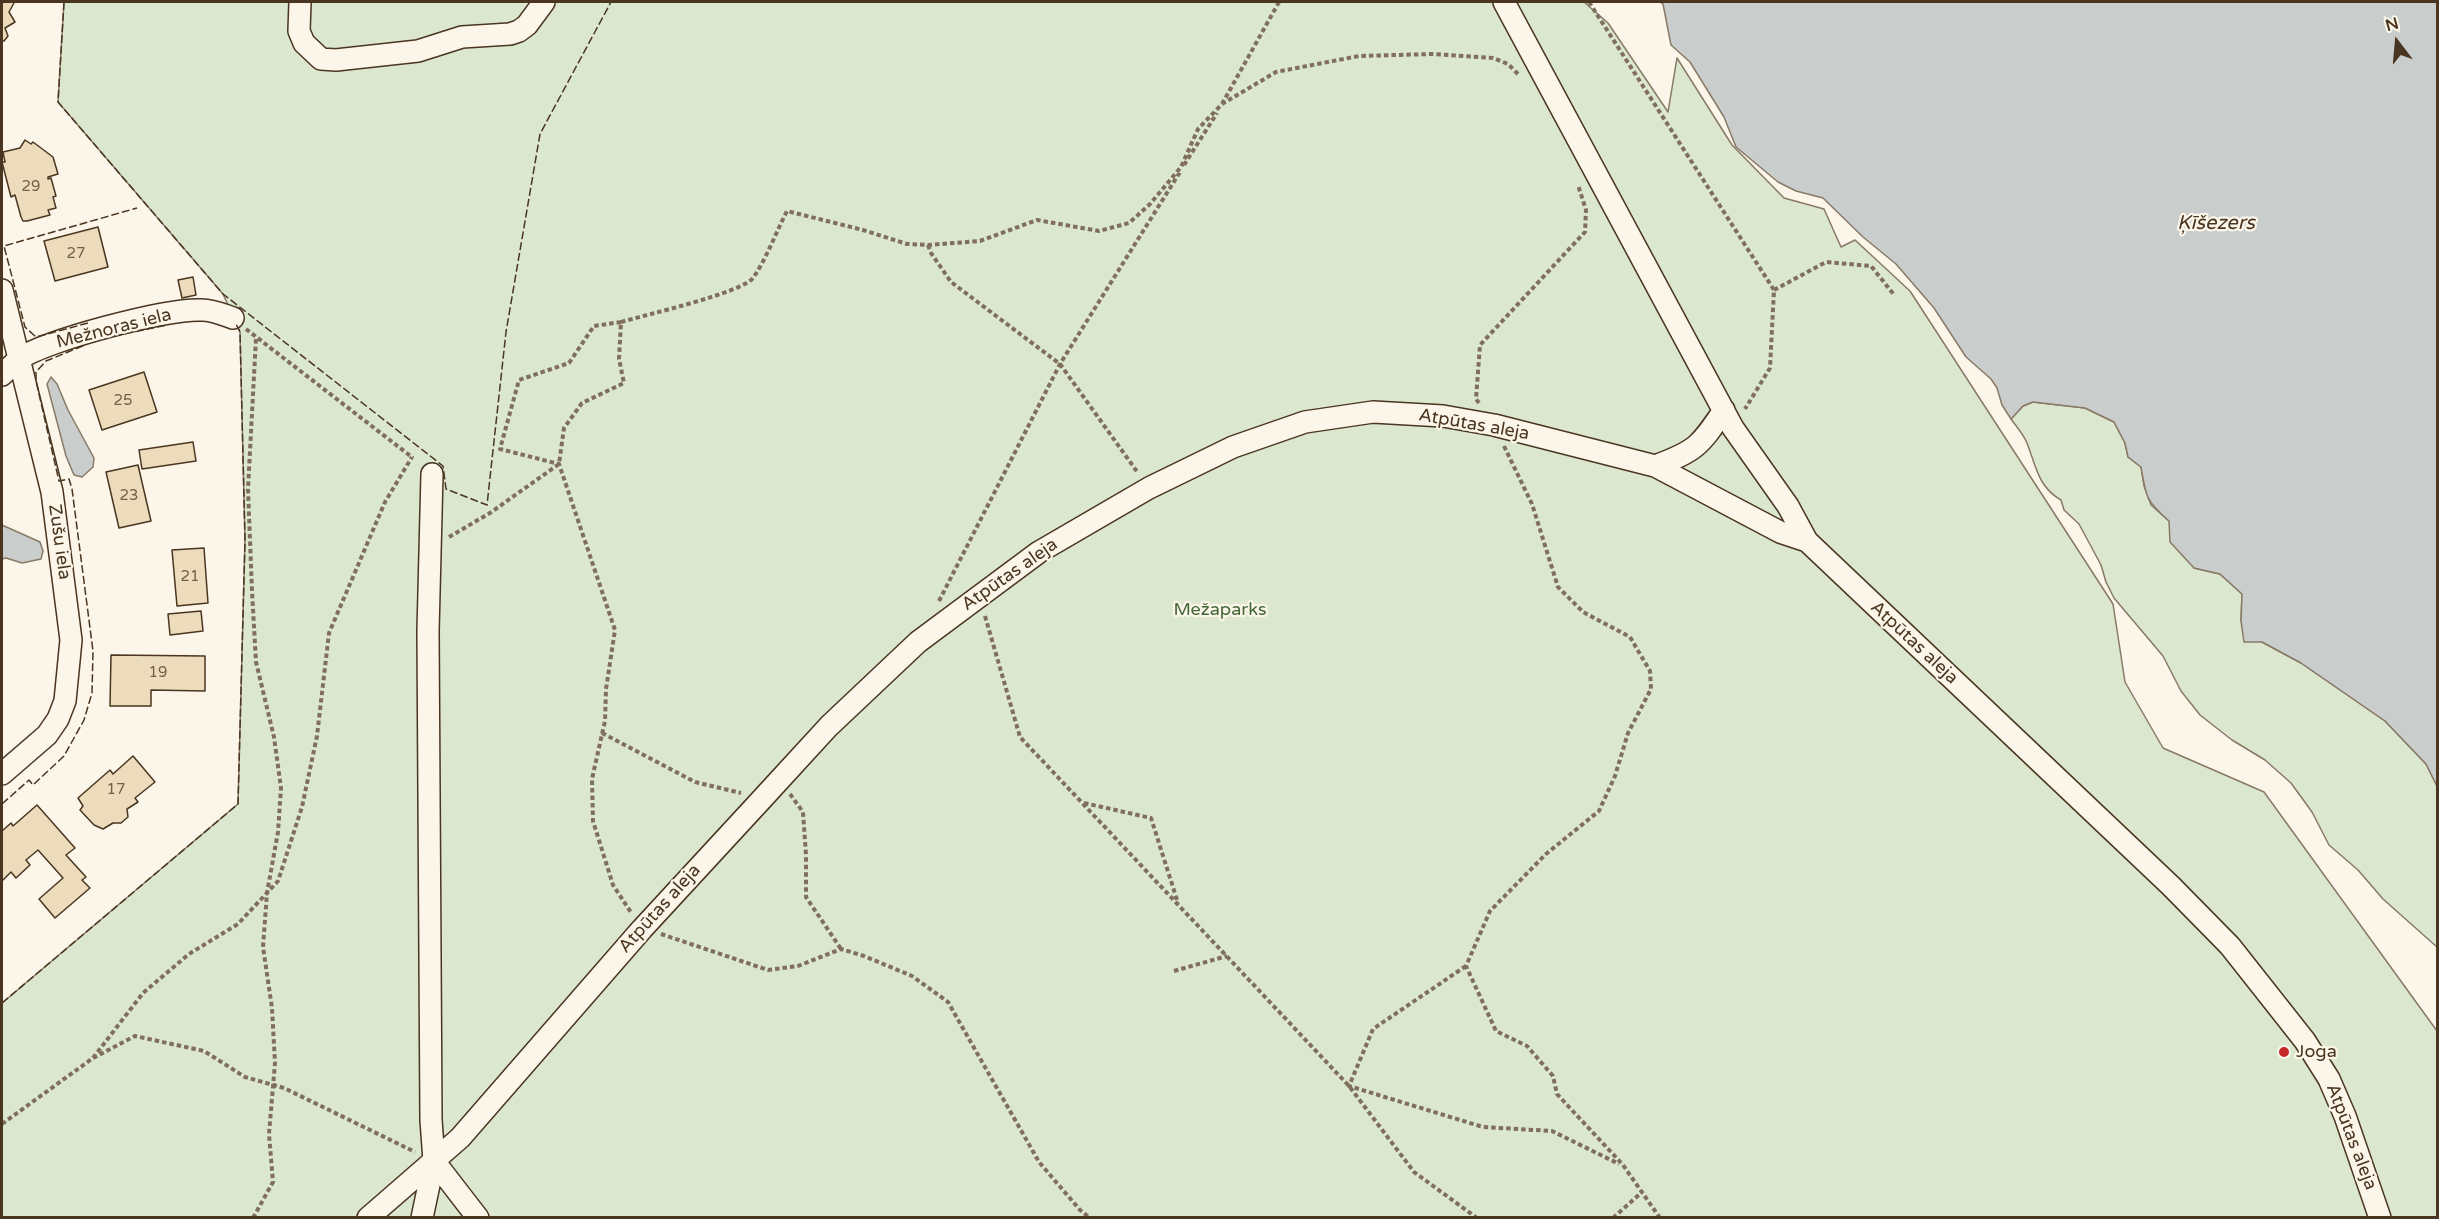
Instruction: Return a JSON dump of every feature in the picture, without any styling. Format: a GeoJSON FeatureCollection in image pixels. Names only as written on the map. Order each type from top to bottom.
{"type":"FeatureCollection","features":[{"type":"Feature","properties":{"kind":"street"},"geometry":{"type":"LineString","coordinates":[[300,2],[298,31],[304,43],[321,59],[336,60],[417,51],[462,37],[510,34],[527,26],[544,2]]}},
{"type":"Feature","properties":{"kind":"street"},"geometry":{"type":"LineString","coordinates":[[1504,2],[1729,419],[1788,506],[1807,541]]}},
{"type":"Feature","properties":{"kind":"street","name":"Zušu iela"},"geometry":{"type":"LineString","coordinates":[[2,290],[52,492],[71,640],[65,701],[58,718],[47,735],[2,774]]}},
{"type":"Feature","properties":{"kind":"street","name":"Mežnoras iela"},"geometry":{"type":"LineString","coordinates":[[2,375],[20,359],[48,346],[142,319],[203,310],[233,318]]}},
{"type":"Feature","properties":{"kind":"street","name":"Atpūtas aleja"},"geometry":{"type":"LineString","coordinates":[[368,1218],[460,1138],[642,929],[779,780],[829,726],[918,642],[1039,552],[1149,488],[1233,447],[1305,422],[1372,412],[1443,416],[1494,425],[1656,466],[1780,532],[1807,541],[2171,886],[2230,946],[2304,1041],[2329,1079],[2345,1116],[2380,1218]]}},
{"type":"Feature","properties":{"kind":"street"},"geometry":{"type":"LineString","coordinates":[[1656,466],[1682,456],[1702,443],[1729,419]]}},
{"type":"Feature","properties":{"kind":"street"},"geometry":{"type":"LineString","coordinates":[[422,1218],[434,1161],[430,1120],[428,631],[432,474]]}},
{"type":"Feature","properties":{"kind":"street"},"geometry":{"type":"LineString","coordinates":[[434,1161],[478,1218]]}},
{"type":"Feature","properties":{"kind":"path"},"geometry":{"type":"LineString","coordinates":[[934,611],[1060,364],[1222,104],[1279,2]]}},
{"type":"Feature","properties":{"kind":"path"},"geometry":{"type":"LineString","coordinates":[[1589,2],[1774,290],[1770,368],[1729,419]]}},
{"type":"Feature","properties":{"kind":"path"},"geometry":{"type":"LineString","coordinates":[[559,464],[500,449],[519,380],[569,363],[594,326],[621,322],[680,304],[719,296],[752,280],[787,211],[863,230],[907,244],[928,245],[980,241],[1037,220],[1099,231],[1129,223],[1150,204],[1181,167],[1198,129],[1222,104],[1276,72],[1359,56],[1433,54],[1493,58],[1508,64],[1527,83]]}},
{"type":"Feature","properties":{"kind":"path"},"geometry":{"type":"LineString","coordinates":[[1349,1086],[1373,1029],[1466,966],[1490,911],[1546,854],[1599,811],[1615,776],[1628,733],[1651,689],[1650,671],[1630,637],[1583,612],[1558,587],[1532,504],[1494,425],[1476,399],[1480,345],[1585,232],[1586,210],[1577,182]]}},
{"type":"Feature","properties":{"kind":"path"},"geometry":{"type":"LineString","coordinates":[[928,245],[951,282],[1060,364],[1149,488]]}},
{"type":"Feature","properties":{"kind":"path"},"geometry":{"type":"LineString","coordinates":[[1774,290],[1826,262],[1871,267],[1895,296]]}},
{"type":"Feature","properties":{"kind":"path"},"geometry":{"type":"LineString","coordinates":[[233,318],[432,474]]}},
{"type":"Feature","properties":{"kind":"path"},"geometry":{"type":"LineString","coordinates":[[621,322],[619,359],[624,383],[582,403],[564,428],[559,464],[615,630],[606,689],[605,721],[592,779],[593,821],[613,885],[642,929],[683,940],[768,970],[798,966],[841,949],[912,976],[948,1002],[1039,1162],[1080,1210],[1090,1218]]}},
{"type":"Feature","properties":{"kind":"path"},"geometry":{"type":"LineString","coordinates":[[254,1218],[273,1182],[269,1134],[275,1063],[272,1008],[263,947],[267,893],[278,832],[281,788],[274,737],[256,662],[248,489],[256,338]]}},
{"type":"Feature","properties":{"kind":"path"},"geometry":{"type":"LineString","coordinates":[[93,1058],[142,993],[189,954],[238,924],[278,881],[302,807],[317,736],[329,633],[385,502],[412,457]]}},
{"type":"Feature","properties":{"kind":"path"},"geometry":{"type":"LineString","coordinates":[[430,547],[490,513],[559,464]]}},
{"type":"Feature","properties":{"kind":"path"},"geometry":{"type":"LineString","coordinates":[[979,595],[1020,736],[1349,1086],[1414,1172],[1477,1218]]}},
{"type":"Feature","properties":{"kind":"path"},"geometry":{"type":"LineString","coordinates":[[602,733],[695,782],[762,799]]}},
{"type":"Feature","properties":{"kind":"path"},"geometry":{"type":"LineString","coordinates":[[779,780],[803,812],[806,897],[841,949]]}},
{"type":"Feature","properties":{"kind":"path"},"geometry":{"type":"LineString","coordinates":[[1083,803],[1151,818],[1179,905]]}},
{"type":"Feature","properties":{"kind":"path"},"geometry":{"type":"LineString","coordinates":[[1174,971],[1227,956]]}},
{"type":"Feature","properties":{"kind":"path"},"geometry":{"type":"LineString","coordinates":[[1466,966],[1496,1031],[1527,1046],[1553,1076],[1557,1094],[1623,1165],[1660,1218]]}},
{"type":"Feature","properties":{"kind":"path"},"geometry":{"type":"LineString","coordinates":[[2,1124],[93,1058],[135,1036],[204,1051],[245,1077],[284,1088],[434,1161]]}},
{"type":"Feature","properties":{"kind":"path"},"geometry":{"type":"LineString","coordinates":[[1349,1086],[1483,1127],[1552,1131],[1623,1165]]}},
{"type":"Feature","properties":{"kind":"path"},"geometry":{"type":"LineString","coordinates":[[1613,1218],[1642,1192]]}},
{"type":"Feature","properties":{"kind":"green space","name":"Mežaparks"},"geometry":{"type":"Polygon","coordinates":[[[64,2],[1584,2],[1608,23],[1668,112],[1677,58],[1732,145],[1784,198],[1824,209],[1841,247],[1855,240],[1910,291],[2113,604],[2125,682],[2163,748],[2264,792],[2437,1031],[2437,1217],[2,1217],[2,1003],[238,804],[245,540],[240,332],[223,294],[58,102],[64,2]]]}},
{"type":"Feature","properties":{"kind":"green space"},"geometry":{"type":"Polygon","coordinates":[[[2033,402],[2085,408],[2114,422],[2125,443],[2128,457],[2141,467],[2144,486],[2151,505],[2169,521],[2194,568],[2220,574],[2242,594],[2241,621],[2262,642],[2301,663],[2385,721],[2426,764],[2437,786],[2437,947],[2383,899],[2358,870],[2329,845],[2312,812],[2291,783],[2265,760],[2232,740],[2200,715],[2181,691],[2163,656],[2114,598],[2101,565],[2079,524],[2064,510],[2061,500],[2047,489],[2039,475],[2026,440],[2011,419],[2023,406],[2033,402]]]}},
{"type":"Feature","properties":{"kind":"water","name":"Ķīšezers"},"geometry":{"type":"Polygon","coordinates":[[[1660,2],[2437,2],[2437,786],[2426,764],[2385,721],[2301,663],[2262,642],[2244,642],[2241,621],[2242,594],[2220,574],[2194,568],[2170,542],[2169,521],[2148,498],[2141,467],[2128,457],[2125,443],[2114,422],[2085,408],[2033,402],[2023,406],[2011,419],[1991,379],[1966,357],[1934,308],[1896,264],[1863,237],[1823,198],[1796,191],[1778,182],[1736,147],[1724,117],[1690,62],[1671,45],[1663,4],[1660,2]]]}},
{"type":"Feature","properties":{"kind":"water"},"geometry":{"type":"Polygon","coordinates":[[[51,377],[57,384],[94,458],[93,467],[82,477],[74,475],[66,456],[47,384],[51,377]]]}},
{"type":"Feature","properties":{"kind":"water"},"geometry":{"type":"Polygon","coordinates":[[[2,525],[40,542],[43,551],[41,559],[22,563],[2,559],[2,525]]]}},
{"type":"Feature","properties":{"kind":"building"},"geometry":{"type":"Polygon","coordinates":[[[2,2],[14,2],[9,12],[15,22],[5,28],[8,36],[4,41],[2,41],[2,2]]]}},
{"type":"Feature","properties":{"kind":"building"},"geometry":{"type":"Polygon","coordinates":[[[25,140],[31,144],[33,142],[53,157],[58,174],[48,177],[48,179],[51,178],[56,196],[53,197],[56,208],[48,210],[50,215],[23,221],[15,195],[11,197],[2,162],[5,162],[3,152],[20,148],[25,140]]]}},
{"type":"Feature","properties":{"kind":"building"},"geometry":{"type":"Polygon","coordinates":[[[98,227],[108,267],[55,281],[44,241],[98,227]]]}},
{"type":"Feature","properties":{"kind":"building"},"geometry":{"type":"Polygon","coordinates":[[[193,277],[196,295],[182,298],[178,280],[193,277]]]}},
{"type":"Feature","properties":{"kind":"building"},"geometry":{"type":"Polygon","coordinates":[[[144,372],[157,412],[102,430],[89,390],[144,372]]]}},
{"type":"Feature","properties":{"kind":"building"},"geometry":{"type":"Polygon","coordinates":[[[193,442],[196,461],[142,469],[139,450],[193,442]]]}},
{"type":"Feature","properties":{"kind":"building"},"geometry":{"type":"Polygon","coordinates":[[[138,465],[151,521],[119,528],[106,472],[138,465]]]}},
{"type":"Feature","properties":{"kind":"building"},"geometry":{"type":"Polygon","coordinates":[[[204,548],[208,603],[177,606],[172,550],[204,548]]]}},
{"type":"Feature","properties":{"kind":"building"},"geometry":{"type":"Polygon","coordinates":[[[201,611],[203,631],[170,635],[168,614],[201,611]]]}},
{"type":"Feature","properties":{"kind":"building"},"geometry":{"type":"Polygon","coordinates":[[[111,655],[205,656],[205,691],[151,690],[151,706],[110,706],[111,655]]]}},
{"type":"Feature","properties":{"kind":"building"},"geometry":{"type":"Polygon","coordinates":[[[133,756],[155,782],[135,798],[138,802],[127,809],[128,817],[121,823],[113,823],[103,829],[94,825],[80,810],[83,806],[78,798],[110,770],[113,774],[133,756]]]}},
{"type":"Feature","properties":{"kind":"building"},"geometry":{"type":"Polygon","coordinates":[[[37,805],[75,848],[66,855],[86,877],[82,880],[90,888],[55,918],[39,899],[63,878],[38,850],[26,860],[30,865],[16,878],[11,872],[2,881],[2,831],[11,823],[13,826],[37,805]]]}},
{"type":"Feature","properties":{"kind":"fence"},"geometry":{"type":"LineString","coordinates":[[64,2],[58,102],[223,294],[443,466],[446,489],[487,505],[506,332],[540,134],[611,2]]}},
{"type":"Feature","properties":{"kind":"fence"},"geometry":{"type":"LineString","coordinates":[[88,323],[36,337],[25,327],[4,246],[137,208]]}},
{"type":"Feature","properties":{"kind":"fence"},"geometry":{"type":"LineString","coordinates":[[2,1003],[238,804],[245,540],[240,332],[236,324]]}},
{"type":"Feature","properties":{"kind":"fence"},"geometry":{"type":"LineString","coordinates":[[114,336],[167,325]]}},
{"type":"Feature","properties":{"kind":"fence"},"geometry":{"type":"LineString","coordinates":[[2,804],[29,780],[33,785],[64,756],[84,720],[92,693],[93,651],[72,489],[69,479],[59,481],[36,381],[36,372],[46,361],[85,345]]}},
{"type":"Feature","properties":{"kind":"place","name":"Joga"},"geometry":{"type":"Point","coordinates":[2284,1052]}}]}
